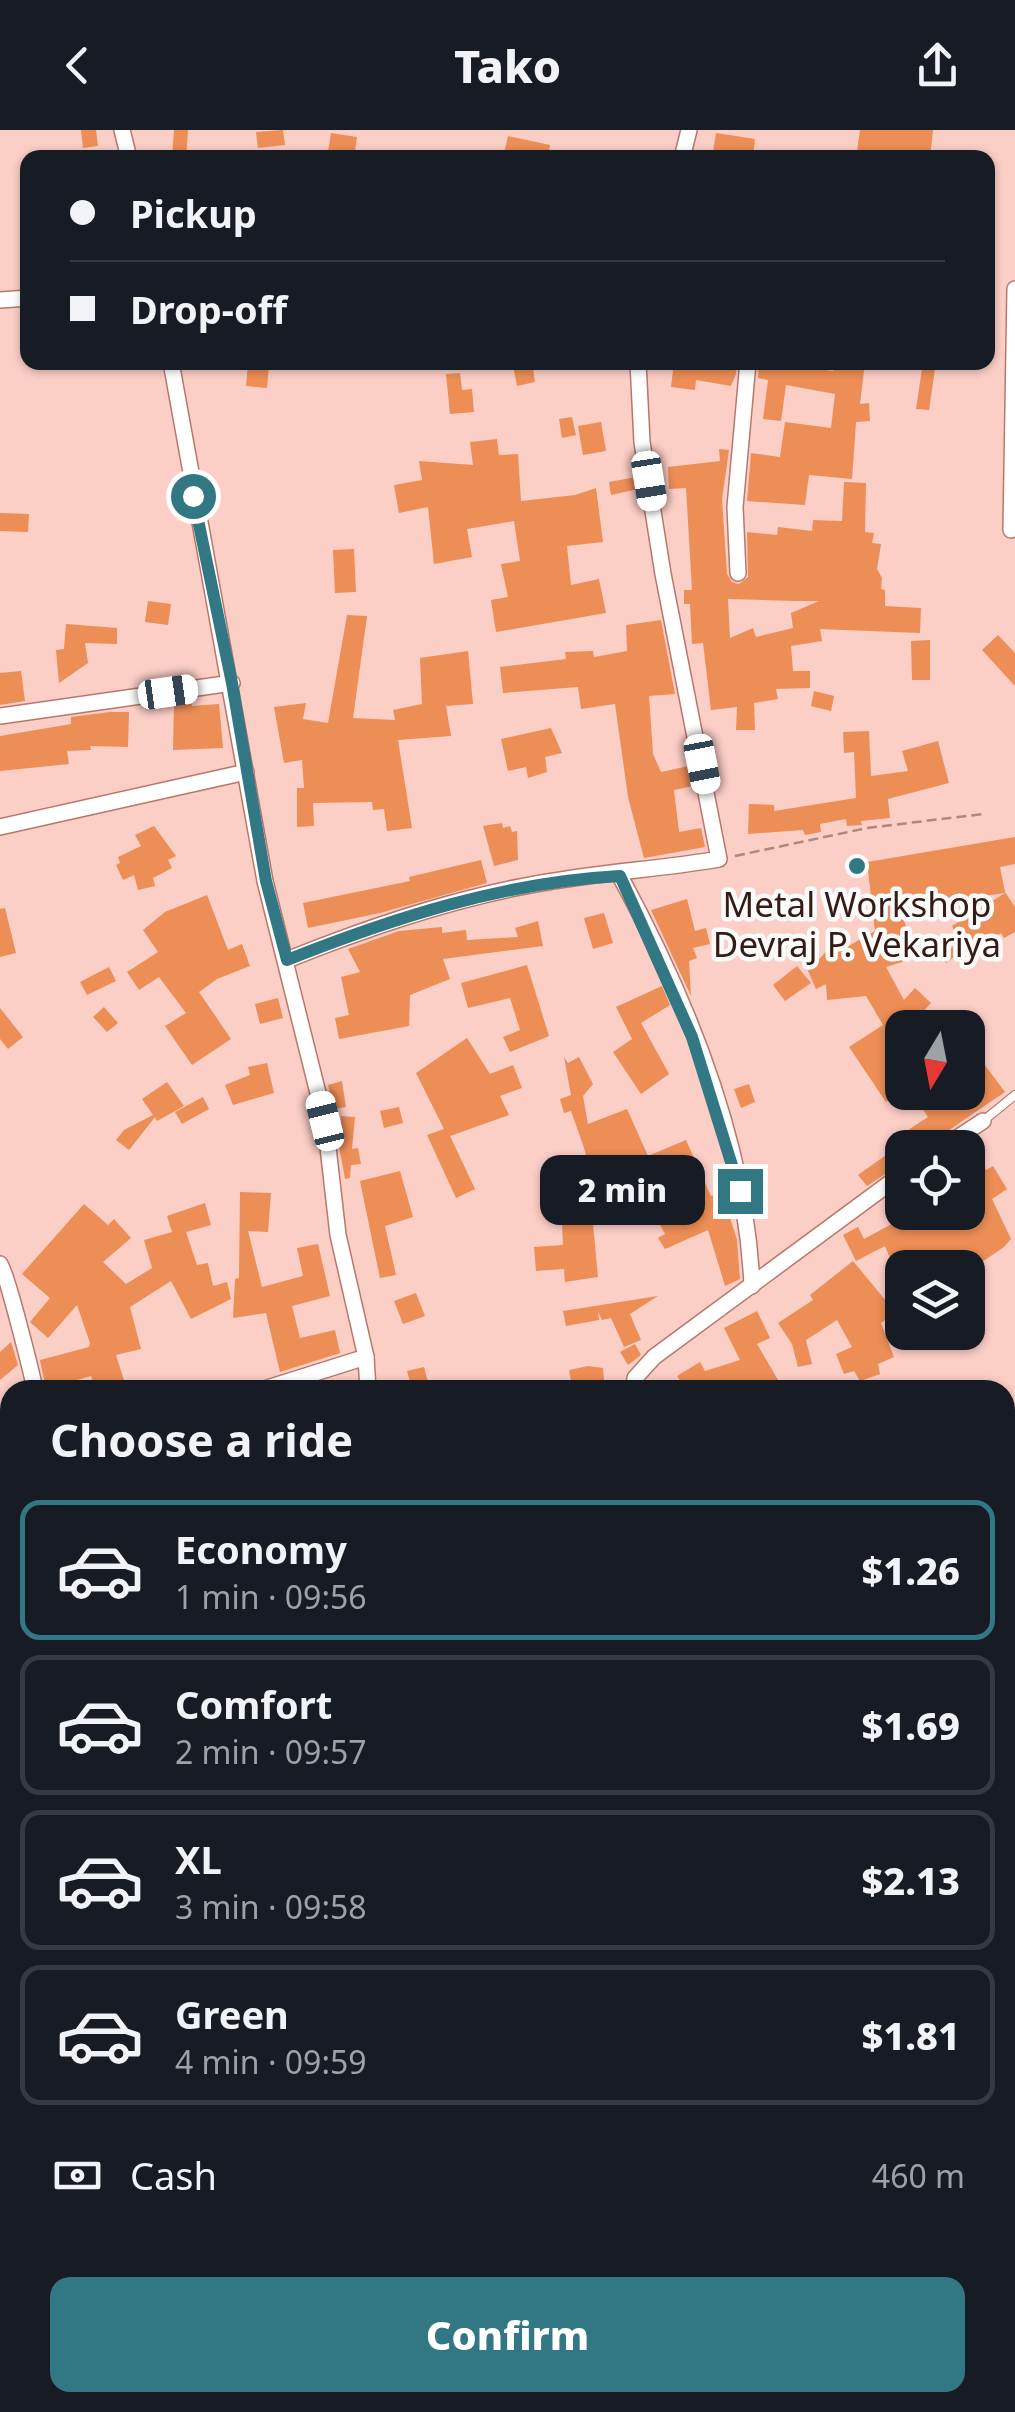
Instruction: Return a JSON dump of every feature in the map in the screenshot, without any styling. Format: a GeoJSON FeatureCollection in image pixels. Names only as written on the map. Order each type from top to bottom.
{"type":"FeatureCollection","features":[{"type":"Feature","properties":{"kind":"street"},"geometry":{"type":"LineString","coordinates":[[1011,530],[1015,289]]}},
{"type":"Feature","properties":{"kind":"street"},"geometry":{"type":"LineString","coordinates":[[171,370],[266,881],[325,1121],[338,1234],[366,1357],[367,1380]]}},
{"type":"Feature","properties":{"kind":"street"},"geometry":{"type":"LineString","coordinates":[[287,960],[362,930],[458,902],[567,878],[620,876],[719,859],[660,555],[640,424],[638,370]]}},
{"type":"Feature","properties":{"kind":"street"},"geometry":{"type":"LineString","coordinates":[[738,573],[735,507],[747,370]]}},
{"type":"Feature","properties":{"kind":"street"},"geometry":{"type":"LineString","coordinates":[[0,716],[232,683]]}},
{"type":"Feature","properties":{"kind":"street"},"geometry":{"type":"LineString","coordinates":[[0,827],[246,772]]}},
{"type":"Feature","properties":{"kind":"street"},"geometry":{"type":"LineString","coordinates":[[620,876],[686,1022],[716,1106],[749,1228],[752,1286]]}},
{"type":"Feature","properties":{"kind":"street"},"geometry":{"type":"LineString","coordinates":[[969,1130],[984,1120]]}},
{"type":"Feature","properties":{"kind":"street"},"geometry":{"type":"LineString","coordinates":[[635,1380],[654,1357],[885,1187]]}},
{"type":"Feature","properties":{"kind":"street"},"geometry":{"type":"LineString","coordinates":[[0,1264],[7,1272],[10,1306],[32,1380]]}},
{"type":"Feature","properties":{"kind":"street"},"geometry":{"type":"LineString","coordinates":[[293,1380],[366,1357]]}},
{"type":"Feature","properties":{"kind":"lane"},"geometry":{"type":"LineString","coordinates":[[984,1120],[1015,1096]]}},
{"type":"Feature","properties":{"kind":"path"},"geometry":{"type":"LineString","coordinates":[[719,859],[867,828],[983,814]]}},
{"type":"Feature","properties":{"kind":"building"},"geometry":{"type":"Polygon","coordinates":[[[81,130],[96,130],[98,146],[83,148],[81,130]]]}},
{"type":"Feature","properties":{"kind":"building"},"geometry":{"type":"Polygon","coordinates":[[[174,130],[188,130],[187,150],[173,150],[174,130]]]}},
{"type":"Feature","properties":{"kind":"building"},"geometry":{"type":"Polygon","coordinates":[[[283,130],[285,145],[258,148],[256,132],[283,130]]]}},
{"type":"Feature","properties":{"kind":"building"},"geometry":{"type":"Polygon","coordinates":[[[860,130],[933,130],[931,150],[857,150],[860,130]]]}},
{"type":"Feature","properties":{"kind":"building"},"geometry":{"type":"Polygon","coordinates":[[[331,133],[357,137],[355,150],[328,150],[331,133]]]}},
{"type":"Feature","properties":{"kind":"building"},"geometry":{"type":"Polygon","coordinates":[[[716,133],[755,139],[754,150],[713,150],[716,133]]]}},
{"type":"Feature","properties":{"kind":"building"},"geometry":{"type":"Polygon","coordinates":[[[508,136],[550,145],[549,150],[505,150],[508,136]]]}},
{"type":"Feature","properties":{"kind":"building"},"geometry":{"type":"Polygon","coordinates":[[[247,370],[269,370],[267,388],[246,386],[247,370]]]}},
{"type":"Feature","properties":{"kind":"building"},"geometry":{"type":"Polygon","coordinates":[[[514,370],[533,370],[535,382],[517,386],[514,370]]]}},
{"type":"Feature","properties":{"kind":"building"},"geometry":{"type":"Polygon","coordinates":[[[673,370],[736,370],[731,386],[696,380],[695,390],[671,387],[673,370]]]}},
{"type":"Feature","properties":{"kind":"building"},"geometry":{"type":"Polygon","coordinates":[[[758,370],[864,370],[860,404],[869,403],[870,421],[856,422],[852,479],[809,475],[805,505],[747,501],[751,453],[780,457],[785,422],[831,428],[835,394],[786,385],[781,421],[763,419],[768,380],[758,378],[758,370]]]}},
{"type":"Feature","properties":{"kind":"building"},"geometry":{"type":"Polygon","coordinates":[[[922,370],[935,370],[929,410],[916,409],[922,370]]]}},
{"type":"Feature","properties":{"kind":"building"},"geometry":{"type":"Polygon","coordinates":[[[460,373],[462,390],[472,389],[474,412],[450,414],[446,374],[460,373]]]}},
{"type":"Feature","properties":{"kind":"building"},"geometry":{"type":"Polygon","coordinates":[[[572,417],[576,435],[562,438],[559,419],[572,417]]]}},
{"type":"Feature","properties":{"kind":"building"},"geometry":{"type":"Polygon","coordinates":[[[601,422],[606,451],[583,455],[578,426],[601,422]]]}},
{"type":"Feature","properties":{"kind":"building"},"geometry":{"type":"Polygon","coordinates":[[[497,439],[499,455],[518,454],[521,501],[575,495],[596,488],[603,542],[567,546],[571,585],[599,579],[606,613],[496,632],[491,600],[508,597],[501,564],[520,561],[514,521],[467,529],[472,557],[434,564],[428,507],[399,513],[394,485],[422,480],[419,461],[473,465],[470,442],[497,439]]]}},
{"type":"Feature","properties":{"kind":"building"},"geometry":{"type":"Polygon","coordinates":[[[719,449],[729,450],[722,499],[727,574],[732,582],[739,584],[748,577],[747,532],[777,535],[778,527],[812,531],[813,520],[842,521],[844,482],[866,483],[865,532],[874,533],[872,543],[881,544],[877,569],[882,578],[881,589],[885,590],[885,606],[921,608],[920,633],[820,629],[822,641],[791,646],[793,671],[810,671],[810,688],[776,689],[778,699],[754,703],[755,730],[736,730],[737,707],[711,710],[703,643],[692,644],[690,604],[684,604],[684,590],[692,590],[686,488],[669,489],[668,467],[720,461],[719,449]],[[728,599],[730,638],[753,628],[756,637],[793,628],[791,613],[819,601],[728,599]]]}},
{"type":"Feature","properties":{"kind":"building"},"geometry":{"type":"Polygon","coordinates":[[[636,477],[638,489],[611,495],[609,482],[636,477]]]}},
{"type":"Feature","properties":{"kind":"building"},"geometry":{"type":"Polygon","coordinates":[[[0,513],[29,514],[28,532],[0,531],[0,513]]]}},
{"type":"Feature","properties":{"kind":"building"},"geometry":{"type":"Polygon","coordinates":[[[354,549],[356,592],[335,593],[333,550],[354,549]]]}},
{"type":"Feature","properties":{"kind":"building"},"geometry":{"type":"Polygon","coordinates":[[[148,601],[171,604],[168,625],[145,622],[148,601]]]}},
{"type":"Feature","properties":{"kind":"building"},"geometry":{"type":"Polygon","coordinates":[[[347,615],[367,616],[353,718],[395,720],[393,710],[422,704],[420,658],[468,651],[473,704],[446,706],[451,736],[398,740],[412,828],[387,831],[384,809],[373,810],[372,802],[313,803],[314,826],[297,827],[297,788],[304,788],[302,760],[284,763],[274,707],[306,703],[303,719],[328,723],[347,615]]]}},
{"type":"Feature","properties":{"kind":"building"},"geometry":{"type":"Polygon","coordinates":[[[661,620],[675,694],[649,696],[653,754],[661,772],[689,766],[693,786],[674,790],[679,832],[701,828],[705,847],[644,858],[628,797],[615,704],[581,709],[578,687],[503,693],[500,667],[566,659],[565,652],[593,651],[594,657],[627,651],[626,625],[661,620]]]}},
{"type":"Feature","properties":{"kind":"building"},"geometry":{"type":"Polygon","coordinates":[[[66,624],[117,628],[117,644],[85,643],[88,663],[59,683],[56,650],[64,649],[66,624]]]}},
{"type":"Feature","properties":{"kind":"building"},"geometry":{"type":"Polygon","coordinates":[[[998,635],[1015,653],[1015,686],[982,650],[998,635]]]}},
{"type":"Feature","properties":{"kind":"building"},"geometry":{"type":"Polygon","coordinates":[[[930,640],[930,680],[912,680],[911,641],[930,640]]]}},
{"type":"Feature","properties":{"kind":"building"},"geometry":{"type":"Polygon","coordinates":[[[21,671],[25,701],[0,705],[0,673],[21,671]]]}},
{"type":"Feature","properties":{"kind":"building"},"geometry":{"type":"Polygon","coordinates":[[[814,691],[834,696],[831,711],[811,706],[814,691]]]}},
{"type":"Feature","properties":{"kind":"building"},"geometry":{"type":"Polygon","coordinates":[[[192,700],[192,706],[219,704],[223,748],[173,750],[174,703],[192,700]]]}},
{"type":"Feature","properties":{"kind":"building"},"geometry":{"type":"Polygon","coordinates":[[[129,712],[128,747],[90,746],[91,750],[67,751],[69,764],[0,771],[0,736],[71,724],[71,717],[129,712]]]}},
{"type":"Feature","properties":{"kind":"building"},"geometry":{"type":"Polygon","coordinates":[[[551,728],[562,753],[545,757],[547,772],[528,778],[526,767],[508,771],[501,739],[551,728]]]}},
{"type":"Feature","properties":{"kind":"building"},"geometry":{"type":"Polygon","coordinates":[[[869,731],[871,776],[908,771],[902,751],[938,741],[949,783],[888,799],[890,818],[861,821],[862,825],[847,826],[846,819],[820,824],[821,832],[805,835],[803,830],[748,834],[749,804],[774,805],[774,811],[856,798],[854,752],[844,753],[843,732],[869,731]]]}},
{"type":"Feature","properties":{"kind":"building"},"geometry":{"type":"Polygon","coordinates":[[[502,823],[503,828],[510,826],[512,832],[517,831],[518,860],[494,866],[483,826],[502,823]]]}},
{"type":"Feature","properties":{"kind":"building"},"geometry":{"type":"Polygon","coordinates":[[[154,826],[176,856],[168,860],[172,868],[153,878],[155,886],[138,890],[134,875],[123,880],[116,865],[120,863],[118,857],[141,846],[135,835],[154,826]]]}},
{"type":"Feature","properties":{"kind":"building"},"geometry":{"type":"Polygon","coordinates":[[[1015,837],[1015,864],[1000,867],[1005,892],[1015,907],[1015,932],[1004,938],[1001,933],[974,949],[971,945],[946,963],[942,958],[959,940],[952,926],[1005,893],[915,906],[915,912],[902,913],[913,951],[903,954],[905,961],[886,967],[904,1000],[915,988],[931,1003],[925,1010],[885,1010],[885,1101],[849,1047],[883,1025],[866,996],[827,1000],[826,984],[816,989],[808,971],[837,940],[845,948],[875,931],[867,862],[1015,837]]]}},
{"type":"Feature","properties":{"kind":"building"},"geometry":{"type":"Polygon","coordinates":[[[481,860],[487,883],[380,913],[308,928],[303,903],[410,881],[409,877],[481,860]]]}},
{"type":"Feature","properties":{"kind":"building"},"geometry":{"type":"Polygon","coordinates":[[[207,895],[228,950],[242,944],[250,966],[217,979],[199,992],[231,1039],[192,1065],[165,1026],[186,1013],[159,977],[139,990],[127,972],[158,952],[143,930],[165,912],[207,895]]]}},
{"type":"Feature","properties":{"kind":"building"},"geometry":{"type":"Polygon","coordinates":[[[687,899],[695,931],[706,928],[710,944],[693,948],[697,958],[689,961],[691,996],[651,910],[687,899]]]}},
{"type":"Feature","properties":{"kind":"building"},"geometry":{"type":"Polygon","coordinates":[[[5,908],[16,953],[0,957],[0,909],[5,908]]]}},
{"type":"Feature","properties":{"kind":"building"},"geometry":{"type":"Polygon","coordinates":[[[604,913],[613,943],[593,949],[584,918],[604,913]]]}},
{"type":"Feature","properties":{"kind":"building"},"geometry":{"type":"Polygon","coordinates":[[[538,921],[543,946],[443,959],[450,979],[410,995],[409,1026],[339,1039],[335,1018],[349,1015],[341,977],[360,972],[348,949],[399,931],[442,927],[442,933],[466,930],[467,940],[518,937],[515,928],[538,921]]]}},
{"type":"Feature","properties":{"kind":"building"},"geometry":{"type":"Polygon","coordinates":[[[527,965],[549,1036],[510,1052],[503,1037],[520,1030],[510,998],[468,1008],[461,983],[527,965]]]}},
{"type":"Feature","properties":{"kind":"building"},"geometry":{"type":"Polygon","coordinates":[[[797,966],[811,983],[785,1001],[773,985],[797,966]]]}},
{"type":"Feature","properties":{"kind":"building"},"geometry":{"type":"Polygon","coordinates":[[[109,967],[116,981],[87,995],[80,982],[109,967]]]}},
{"type":"Feature","properties":{"kind":"building"},"geometry":{"type":"Polygon","coordinates":[[[662,986],[670,1005],[641,1023],[669,1074],[641,1094],[613,1052],[632,1039],[616,1007],[662,986]]]}},
{"type":"Feature","properties":{"kind":"building"},"geometry":{"type":"Polygon","coordinates":[[[278,998],[283,1018],[260,1024],[255,1004],[278,998]]]}},
{"type":"Feature","properties":{"kind":"building"},"geometry":{"type":"Polygon","coordinates":[[[104,1007],[118,1023],[107,1032],[93,1017],[104,1007]]]}},
{"type":"Feature","properties":{"kind":"building"},"geometry":{"type":"Polygon","coordinates":[[[0,1008],[23,1037],[8,1049],[0,1039],[0,1008]]]}},
{"type":"Feature","properties":{"kind":"building"},"geometry":{"type":"Polygon","coordinates":[[[467,1038],[490,1074],[513,1065],[522,1088],[500,1096],[509,1115],[450,1136],[475,1189],[456,1198],[427,1135],[444,1129],[416,1073],[467,1038]]]}},
{"type":"Feature","properties":{"kind":"building"},"geometry":{"type":"Polygon","coordinates":[[[564,1057],[568,1063],[579,1057],[593,1084],[583,1096],[588,1124],[627,1109],[648,1156],[686,1140],[711,1196],[722,1192],[737,1240],[740,1279],[725,1286],[708,1230],[665,1249],[658,1238],[665,1234],[658,1221],[689,1205],[679,1181],[663,1188],[657,1176],[593,1199],[585,1177],[592,1175],[583,1145],[571,1111],[564,1113],[560,1099],[571,1095],[564,1057]]]}},
{"type":"Feature","properties":{"kind":"building"},"geometry":{"type":"Polygon","coordinates":[[[267,1063],[274,1093],[233,1105],[225,1085],[250,1075],[248,1067],[267,1063]]]}},
{"type":"Feature","properties":{"kind":"building"},"geometry":{"type":"Polygon","coordinates":[[[985,1065],[1005,1092],[985,1106],[985,1065]]]}},
{"type":"Feature","properties":{"kind":"building"},"geometry":{"type":"Polygon","coordinates":[[[342,1081],[346,1107],[334,1109],[328,1085],[342,1081]]]}},
{"type":"Feature","properties":{"kind":"building"},"geometry":{"type":"Polygon","coordinates":[[[167,1082],[184,1106],[157,1121],[155,1117],[129,1150],[116,1140],[124,1130],[153,1115],[142,1099],[167,1082]]]}},
{"type":"Feature","properties":{"kind":"building"},"geometry":{"type":"Polygon","coordinates":[[[749,1084],[755,1102],[741,1108],[734,1089],[749,1084]]]}},
{"type":"Feature","properties":{"kind":"building"},"geometry":{"type":"Polygon","coordinates":[[[203,1097],[209,1109],[182,1124],[175,1112],[203,1097]]]}},
{"type":"Feature","properties":{"kind":"building"},"geometry":{"type":"Polygon","coordinates":[[[399,1107],[403,1123],[384,1128],[380,1111],[399,1107]]]}},
{"type":"Feature","properties":{"kind":"building"},"geometry":{"type":"Polygon","coordinates":[[[923,1110],[979,1110],[949,1130],[908,1130],[928,1117],[923,1110]]]}},
{"type":"Feature","properties":{"kind":"building"},"geometry":{"type":"Polygon","coordinates":[[[341,1116],[355,1117],[352,1149],[358,1148],[361,1164],[351,1165],[350,1178],[345,1179],[339,1146],[341,1116]]]}},
{"type":"Feature","properties":{"kind":"building"},"geometry":{"type":"Polygon","coordinates":[[[885,1156],[885,1174],[867,1186],[858,1175],[885,1156]]]}},
{"type":"Feature","properties":{"kind":"building"},"geometry":{"type":"Polygon","coordinates":[[[993,1166],[1007,1189],[992,1199],[1011,1239],[985,1260],[985,1250],[887,1250],[885,1246],[856,1261],[843,1235],[858,1227],[864,1239],[885,1228],[985,1230],[985,1168],[993,1166]]]}},
{"type":"Feature","properties":{"kind":"building"},"geometry":{"type":"Polygon","coordinates":[[[400,1171],[413,1217],[385,1226],[396,1275],[380,1278],[360,1181],[400,1171]]]}},
{"type":"Feature","properties":{"kind":"building"},"geometry":{"type":"Polygon","coordinates":[[[240,1192],[271,1193],[268,1232],[248,1231],[262,1287],[303,1276],[297,1248],[318,1244],[330,1296],[292,1306],[300,1338],[335,1330],[340,1353],[280,1372],[266,1313],[233,1318],[235,1279],[239,1278],[240,1192]]]}},
{"type":"Feature","properties":{"kind":"building"},"geometry":{"type":"Polygon","coordinates":[[[205,1203],[211,1225],[186,1232],[197,1265],[208,1263],[213,1286],[227,1282],[231,1299],[191,1319],[171,1281],[130,1307],[141,1349],[116,1355],[124,1380],[92,1380],[91,1376],[44,1380],[40,1360],[89,1347],[90,1343],[77,1305],[48,1338],[30,1322],[50,1298],[22,1274],[84,1204],[108,1225],[114,1219],[131,1238],[103,1262],[126,1284],[152,1268],[144,1240],[172,1232],[167,1216],[205,1203]]]}},
{"type":"Feature","properties":{"kind":"building"},"geometry":{"type":"Polygon","coordinates":[[[593,1224],[598,1277],[565,1282],[564,1269],[536,1271],[534,1247],[563,1245],[562,1225],[593,1224]]]}},
{"type":"Feature","properties":{"kind":"building"},"geometry":{"type":"Polygon","coordinates":[[[853,1261],[885,1300],[885,1320],[881,1323],[885,1350],[891,1350],[894,1357],[878,1364],[880,1374],[859,1380],[854,1371],[844,1374],[836,1354],[852,1347],[837,1320],[806,1340],[812,1364],[798,1367],[792,1344],[778,1323],[813,1300],[810,1295],[853,1261]]]}},
{"type":"Feature","properties":{"kind":"building"},"geometry":{"type":"Polygon","coordinates":[[[416,1293],[425,1316],[403,1324],[394,1301],[416,1293]]]}},
{"type":"Feature","properties":{"kind":"building"},"geometry":{"type":"Polygon","coordinates":[[[658,1296],[630,1314],[641,1340],[624,1347],[611,1318],[602,1320],[598,1312],[599,1320],[566,1326],[563,1311],[658,1296]]]}},
{"type":"Feature","properties":{"kind":"building"},"geometry":{"type":"Polygon","coordinates":[[[757,1311],[770,1338],[757,1344],[778,1380],[680,1380],[677,1376],[700,1362],[705,1371],[740,1360],[724,1328],[757,1311]]]}},
{"type":"Feature","properties":{"kind":"building"},"geometry":{"type":"Polygon","coordinates":[[[11,1342],[18,1365],[0,1380],[0,1352],[11,1342]]]}},
{"type":"Feature","properties":{"kind":"building"},"geometry":{"type":"Polygon","coordinates":[[[635,1344],[641,1355],[628,1365],[620,1352],[635,1344]]]}},
{"type":"Feature","properties":{"kind":"building"},"geometry":{"type":"Polygon","coordinates":[[[424,1367],[427,1380],[409,1380],[407,1371],[424,1367]]]}},
{"type":"Feature","properties":{"kind":"building"},"geometry":{"type":"Polygon","coordinates":[[[603,1368],[604,1380],[571,1380],[569,1370],[603,1368]]]}},
{"type":"Feature","properties":{"kind":"place","name":"Metal Workshop Devraj P. Vekariya"},"geometry":{"type":"Point","coordinates":[857,866]}},
{"type":"Feature","properties":{"kind":"route"},"geometry":{"type":"LineString","coordinates":[[193,496],[232,683],[266,881],[287,960],[362,930],[458,902],[567,878],[620,876],[692,1037],[732,1154],[740,1191]]}}]}
